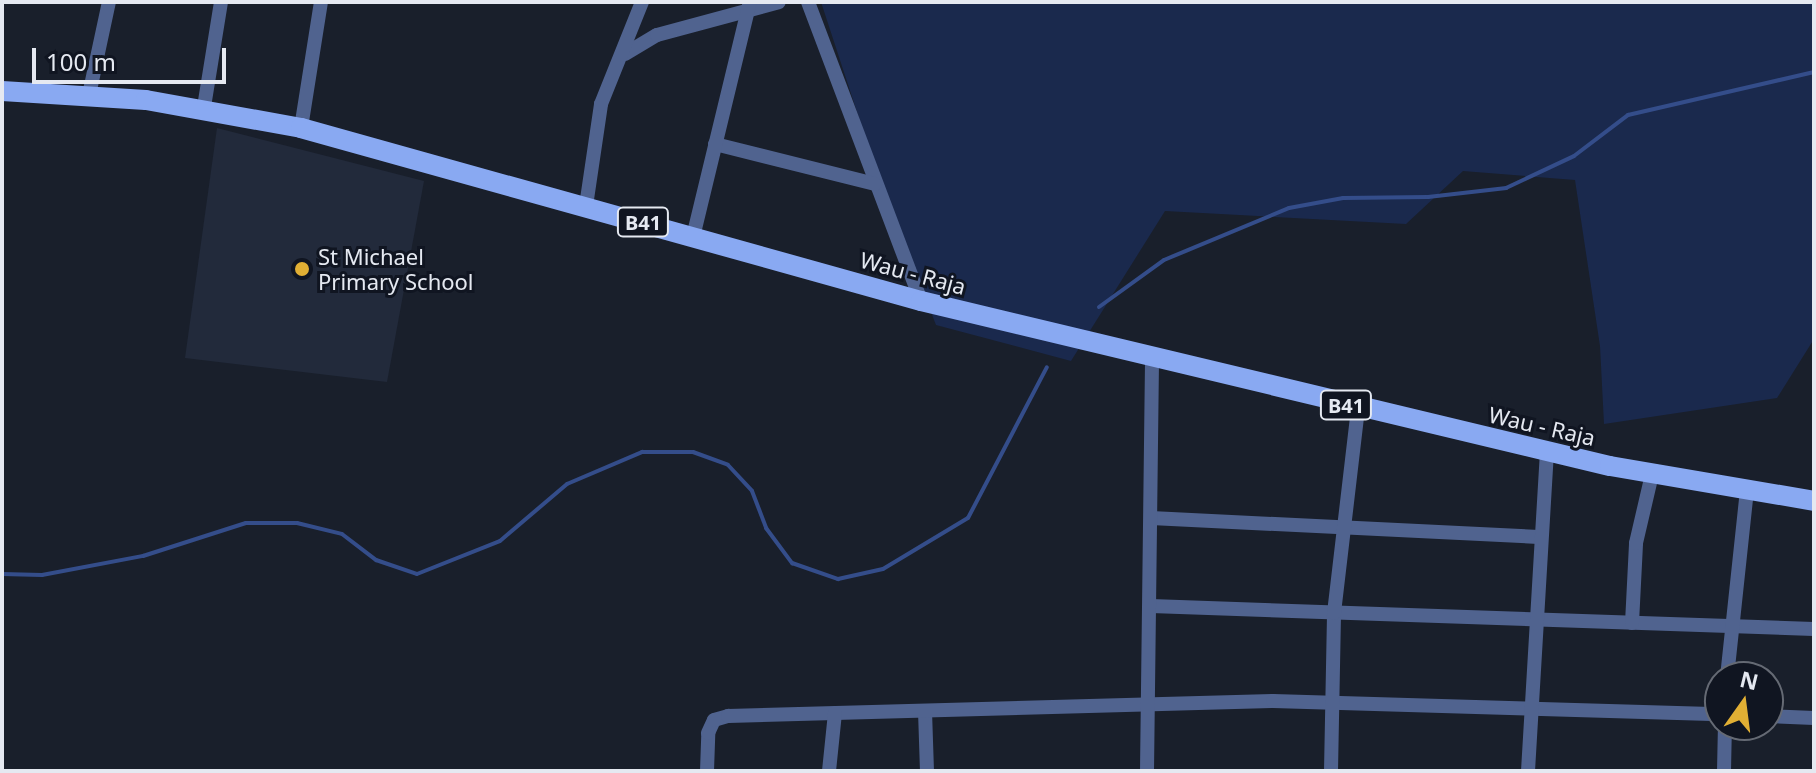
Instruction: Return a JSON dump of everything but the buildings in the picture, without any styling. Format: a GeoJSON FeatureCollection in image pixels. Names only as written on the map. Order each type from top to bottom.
{"type":"FeatureCollection","features":[{"type":"Feature","properties":{"kind":"main road","name":"Wau - Raja"},"geometry":{"type":"LineString","coordinates":[[2,91],[89,95],[204,107],[301,128],[921,301],[1547,452],[1652,474],[1814,501]]}},
{"type":"Feature","properties":{"kind":"street"},"geometry":{"type":"LineString","coordinates":[[89,95],[109,2]]}},
{"type":"Feature","properties":{"kind":"street"},"geometry":{"type":"LineString","coordinates":[[204,107],[221,2]]}},
{"type":"Feature","properties":{"kind":"street"},"geometry":{"type":"LineString","coordinates":[[301,128],[321,2]]}},
{"type":"Feature","properties":{"kind":"street"},"geometry":{"type":"LineString","coordinates":[[586,206],[601,104],[642,2]]}},
{"type":"Feature","properties":{"kind":"street"},"geometry":{"type":"LineString","coordinates":[[622,57],[657,35],[748,6],[779,2]]}},
{"type":"Feature","properties":{"kind":"street"},"geometry":{"type":"LineString","coordinates":[[808,2],[921,301]]}},
{"type":"Feature","properties":{"kind":"street"},"geometry":{"type":"LineString","coordinates":[[693,237],[748,6]]}},
{"type":"Feature","properties":{"kind":"street"},"geometry":{"type":"LineString","coordinates":[[715,144],[875,184]]}},
{"type":"Feature","properties":{"kind":"street"},"geometry":{"type":"LineString","coordinates":[[1147,771],[1152,356]]}},
{"type":"Feature","properties":{"kind":"street"},"geometry":{"type":"LineString","coordinates":[[1331,771],[1334,613],[1358,408]]}},
{"type":"Feature","properties":{"kind":"street"},"geometry":{"type":"LineString","coordinates":[[1528,771],[1539,537],[1547,452]]}},
{"type":"Feature","properties":{"kind":"street"},"geometry":{"type":"LineString","coordinates":[[1632,623],[1636,543],[1652,474]]}},
{"type":"Feature","properties":{"kind":"street"},"geometry":{"type":"LineString","coordinates":[[1728,661],[1747,490]]}},
{"type":"Feature","properties":{"kind":"street"},"geometry":{"type":"LineString","coordinates":[[1151,518],[1539,537]]}},
{"type":"Feature","properties":{"kind":"street"},"geometry":{"type":"LineString","coordinates":[[1151,606],[1814,629]]}},
{"type":"Feature","properties":{"kind":"street"},"geometry":{"type":"LineString","coordinates":[[707,771],[708,733],[714,720],[835,713],[1333,703],[1531,705],[1704,713]]}},
{"type":"Feature","properties":{"kind":"street"},"geometry":{"type":"LineString","coordinates":[[925,711],[927,771]]}},
{"type":"Feature","properties":{"kind":"street"},"geometry":{"type":"LineString","coordinates":[[829,771],[835,713]]}},
{"type":"Feature","properties":{"kind":"street"},"geometry":{"type":"LineString","coordinates":[[1784,717],[1814,718]]}},
{"type":"Feature","properties":{"kind":"street"},"geometry":{"type":"LineString","coordinates":[[1724,771],[1725,741]]}},
{"type":"Feature","properties":{"kind":"shaded area"},"geometry":{"type":"Polygon","coordinates":[[[821,2],[1814,2],[1814,339],[1777,398],[1604,424],[1600,346],[1575,180],[1463,171],[1406,224],[1165,211],[1071,361],[936,325],[876,170],[821,2]]]}},
{"type":"Feature","properties":{"kind":"shaded area","name":"St Michael Primary School"},"geometry":{"type":"Polygon","coordinates":[[[217,128],[424,181],[387,382],[185,358],[217,128]]]}},
{"type":"Feature","properties":{"kind":"waterway"},"geometry":{"type":"LineString","coordinates":[[1099,307],[1164,260],[1289,208],[1343,198],[1428,197],[1506,188],[1574,156],[1628,115],[1814,72]]}},
{"type":"Feature","properties":{"kind":"waterway"},"geometry":{"type":"LineString","coordinates":[[2,574],[42,575],[143,556],[246,523],[297,523],[342,534],[376,560],[417,574],[500,541],[567,484],[642,452],[693,452],[728,465],[752,491],[766,528],[792,563],[838,579],[883,569],[968,518],[1047,367]]}},
{"type":"Feature","properties":{"kind":"place","name":"St Michael Primary School"},"geometry":{"type":"Point","coordinates":[302,269]}}]}
